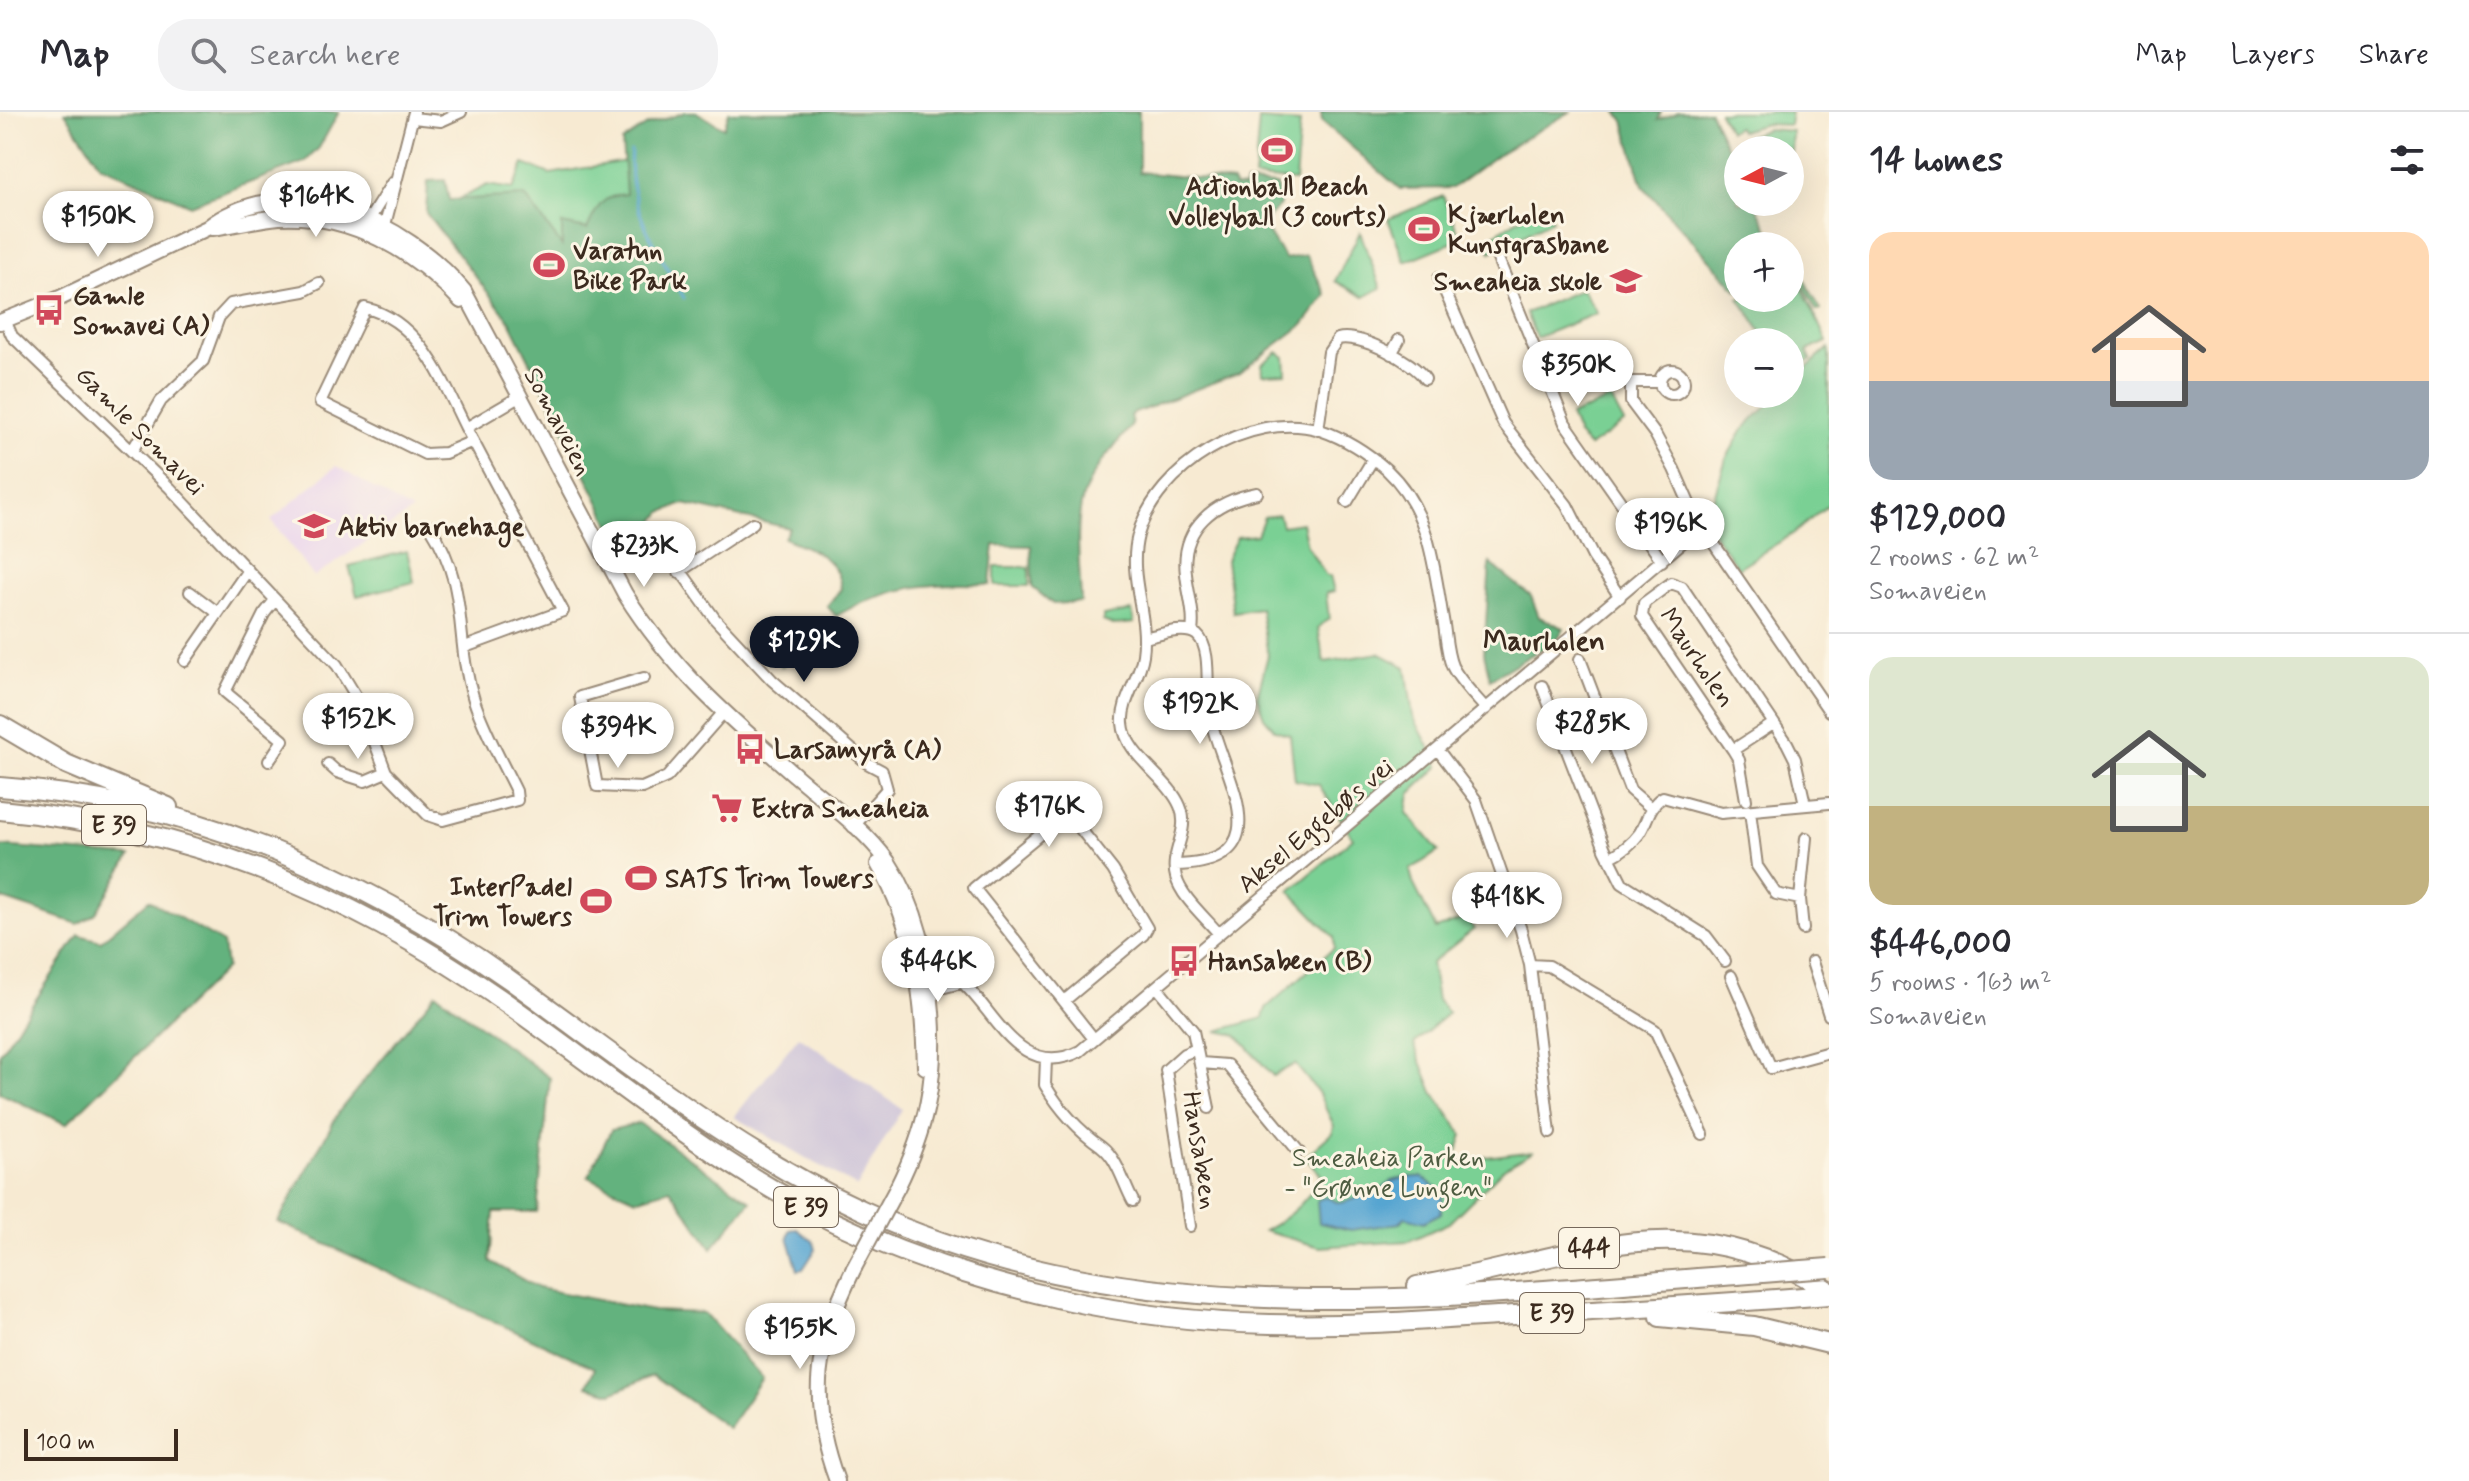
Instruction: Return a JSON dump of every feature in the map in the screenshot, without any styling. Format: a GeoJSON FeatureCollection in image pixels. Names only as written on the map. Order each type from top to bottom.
{"type":"FeatureCollection","features":[{"type":"Feature","properties":{"kind":"highway","name":"E 39"},"geometry":{"type":"LineString","coordinates":[[0,725],[66,764],[202,824],[307,863],[404,912],[507,978],[713,1126],[803,1181],[898,1225],[976,1254],[1053,1274],[1122,1287],[1222,1297],[1343,1298],[1829,1268]]}},
{"type":"Feature","properties":{"kind":"highway","name":"E 39"},"geometry":{"type":"LineString","coordinates":[[0,787],[75,796],[202,824]]}},
{"type":"Feature","properties":{"kind":"highway","name":"E 39"},"geometry":{"type":"LineString","coordinates":[[0,810],[57,816],[162,836],[294,880],[392,929],[435,955],[501,999],[687,1137],[792,1200],[857,1233],[973,1275],[1054,1298],[1115,1310],[1223,1322],[1355,1323],[1635,1309],[1829,1293]]}},
{"type":"Feature","properties":{"kind":"highway","name":"444"},"geometry":{"type":"LineString","coordinates":[[1343,1298],[1469,1278],[1605,1244],[1678,1239],[1744,1249],[1793,1269],[1829,1293]]}},
{"type":"Feature","properties":{"kind":"highway"},"geometry":{"type":"LineString","coordinates":[[1635,1309],[1659,1317],[1777,1330],[1829,1344]]}},
{"type":"Feature","properties":{"kind":"main road","name":"Somaveien"},"geometry":{"type":"LineString","coordinates":[[2,321],[246,208],[282,203],[318,206],[370,218],[385,225],[438,262],[464,291],[625,594],[653,638],[723,713],[853,827],[900,905],[926,982],[934,1070],[925,1116],[897,1188],[828,1323],[820,1364],[819,1412],[837,1481]]}},
{"type":"Feature","properties":{"kind":"main road","name":"Somaveien"},"geometry":{"type":"LineString","coordinates":[[207,228],[298,218],[371,235],[432,272],[477,319]]}},
{"type":"Feature","properties":{"kind":"street"},"geometry":{"type":"LineString","coordinates":[[371,235],[385,225],[414,115],[441,121],[461,112]]}},
{"type":"Feature","properties":{"kind":"street"},"geometry":{"type":"LineString","coordinates":[[371,235],[370,218],[398,175]]}},
{"type":"Feature","properties":{"kind":"street"},"geometry":{"type":"LineString","coordinates":[[1496,254],[1570,431],[1662,561]]}},
{"type":"Feature","properties":{"kind":"street"},"geometry":{"type":"LineString","coordinates":[[1439,278],[1503,423],[1567,505],[1593,557],[1620,597]]}},
{"type":"Feature","properties":{"kind":"street"},"geometry":{"type":"LineString","coordinates":[[132,451],[161,401],[203,361],[224,310],[231,304],[304,291],[319,283]]}},
{"type":"Feature","properties":{"kind":"street"},"geometry":{"type":"LineString","coordinates":[[465,647],[560,615],[563,609],[473,441],[466,428],[415,338],[397,322],[365,308],[320,402],[425,454],[445,453],[473,441]]}},
{"type":"Feature","properties":{"kind":"street","name":"Gamle Somavei"},"geometry":{"type":"LineString","coordinates":[[2,321],[12,336],[132,451],[248,570],[350,683],[386,772],[436,820],[517,800],[516,791],[474,702],[452,569],[430,526]]}},
{"type":"Feature","properties":{"kind":"street"},"geometry":{"type":"LineString","coordinates":[[1318,430],[1329,352],[1334,342],[1349,337],[1391,354],[1416,369],[1425,379]]}},
{"type":"Feature","properties":{"kind":"street"},"geometry":{"type":"LineString","coordinates":[[1391,354],[1399,340]]}},
{"type":"Feature","properties":{"kind":"street"},"geometry":{"type":"LineString","coordinates":[[1660,382],[1631,382],[1631,402],[1655,434],[1674,469],[1692,510],[1697,535],[1712,541],[1829,711]]}},
{"type":"Feature","properties":{"kind":"street"},"geometry":{"type":"LineString","coordinates":[[466,428],[519,397]]}},
{"type":"Feature","properties":{"kind":"street"},"geometry":{"type":"LineString","coordinates":[[1219,934],[1181,888],[1175,865],[1185,824],[1181,807],[1128,739],[1123,726],[1123,711],[1140,673],[1144,638],[1134,557],[1142,523],[1156,493],[1194,460],[1258,430],[1318,430],[1347,441],[1373,459],[1405,489],[1422,519],[1432,554],[1451,662],[1486,709]]}},
{"type":"Feature","properties":{"kind":"street"},"geometry":{"type":"LineString","coordinates":[[1347,502],[1373,459]]}},
{"type":"Feature","properties":{"kind":"street"},"geometry":{"type":"LineString","coordinates":[[1175,865],[1199,862],[1223,854],[1236,840],[1239,825],[1231,776],[1212,729],[1205,688],[1207,651],[1192,632],[1185,564],[1190,538],[1218,505],[1257,493]]}},
{"type":"Feature","properties":{"kind":"street"},"geometry":{"type":"LineString","coordinates":[[679,572],[753,523]]}},
{"type":"Feature","properties":{"kind":"street"},"geometry":{"type":"LineString","coordinates":[[652,531],[700,602],[772,680],[867,763],[882,771],[887,789],[853,827]]}},
{"type":"Feature","properties":{"kind":"street","name":"Aksel Eggebøs vei"},"geometry":{"type":"LineString","coordinates":[[1046,1059],[1071,1056],[1094,1039],[1662,561],[1697,535]]}},
{"type":"Feature","properties":{"kind":"street"},"geometry":{"type":"LineString","coordinates":[[185,661],[248,570]]}},
{"type":"Feature","properties":{"kind":"street","name":"Maurholen"},"geometry":{"type":"LineString","coordinates":[[1800,899],[1776,894],[1760,874],[1739,760],[1642,616],[1644,603],[1667,585],[1675,582],[1682,587],[1773,724],[1795,759],[1805,804]]}},
{"type":"Feature","properties":{"kind":"street"},"geometry":{"type":"LineString","coordinates":[[190,592],[218,613]]}},
{"type":"Feature","properties":{"kind":"street"},"geometry":{"type":"LineString","coordinates":[[269,761],[283,740],[225,692],[264,614],[275,600]]}},
{"type":"Feature","properties":{"kind":"street"},"geometry":{"type":"LineString","coordinates":[[1144,638],[1192,632]]}},
{"type":"Feature","properties":{"kind":"street"},"geometry":{"type":"LineString","coordinates":[[1580,659],[1630,790],[1651,808]]}},
{"type":"Feature","properties":{"kind":"street"},"geometry":{"type":"LineString","coordinates":[[644,678],[580,697],[597,786],[642,788],[667,777],[723,713]]}},
{"type":"Feature","properties":{"kind":"street"},"geometry":{"type":"LineString","coordinates":[[1542,686],[1609,858],[1622,883],[1631,892],[1706,936],[1725,961]]}},
{"type":"Feature","properties":{"kind":"street"},"geometry":{"type":"LineString","coordinates":[[1733,750],[1773,724]]}},
{"type":"Feature","properties":{"kind":"street"},"geometry":{"type":"LineString","coordinates":[[1438,750],[1476,800],[1521,930],[1530,965],[1550,1133]]}},
{"type":"Feature","properties":{"kind":"street"},"geometry":{"type":"LineString","coordinates":[[328,764],[337,772],[365,781],[386,772]]}},
{"type":"Feature","properties":{"kind":"street"},"geometry":{"type":"LineString","coordinates":[[1609,858],[1630,845],[1658,800],[1670,797],[1712,812],[1748,806],[1829,803]]}},
{"type":"Feature","properties":{"kind":"street"},"geometry":{"type":"LineString","coordinates":[[1064,1001],[1143,935],[1147,928],[1113,870],[1067,812],[974,888],[1094,1039]]}},
{"type":"Feature","properties":{"kind":"street"},"geometry":{"type":"LineString","coordinates":[[1803,929],[1800,899],[1806,838]]}},
{"type":"Feature","properties":{"kind":"street"},"geometry":{"type":"LineString","coordinates":[[1812,962],[1829,1015]]}},
{"type":"Feature","properties":{"kind":"street"},"geometry":{"type":"LineString","coordinates":[[1530,965],[1549,966],[1655,1030],[1703,1134]]}},
{"type":"Feature","properties":{"kind":"street"},"geometry":{"type":"LineString","coordinates":[[1731,976],[1771,1068],[1829,1052]]}},
{"type":"Feature","properties":{"kind":"street"},"geometry":{"type":"LineString","coordinates":[[926,982],[961,983],[978,997],[1015,1046],[1046,1059],[1045,1085],[1049,1092],[1083,1135],[1100,1146],[1118,1168],[1133,1201]]}},
{"type":"Feature","properties":{"kind":"street","name":"Hansabeen"},"geometry":{"type":"LineString","coordinates":[[1157,987],[1193,1031],[1209,1108]]}},
{"type":"Feature","properties":{"kind":"street","name":"Hansabeen"},"geometry":{"type":"LineString","coordinates":[[1190,1226],[1166,1070],[1184,1054],[1197,1049]]}},
{"type":"Feature","properties":{"kind":"street","name":"Hansabeen"},"geometry":{"type":"LineString","coordinates":[[1201,1063],[1227,1065],[1299,1152]]}},
{"type":"Feature","properties":{"kind":"shaded area"},"geometry":{"type":"Polygon","coordinates":[[[336,466],[412,511],[314,577],[271,520],[336,466]]]}},
{"type":"Feature","properties":{"kind":"shaded area"},"geometry":{"type":"Polygon","coordinates":[[[799,1036],[902,1109],[857,1187],[734,1117],[799,1036]]]}},
{"type":"Feature","properties":{"kind":"green space"},"geometry":{"type":"Polygon","coordinates":[[[65,112],[339,112],[319,148],[305,162],[190,205],[100,165],[65,112]]]}},
{"type":"Feature","properties":{"kind":"green space"},"geometry":{"type":"Polygon","coordinates":[[[686,112],[696,112],[724,128],[729,112],[1139,112],[1139,172],[1233,182],[1234,187],[1244,188],[1246,183],[1277,185],[1280,205],[1263,224],[1285,259],[1306,255],[1326,295],[1303,325],[1240,372],[1130,415],[1132,425],[1098,468],[1083,497],[1078,535],[1081,602],[1053,604],[1032,587],[1031,546],[994,545],[990,585],[949,584],[910,588],[873,598],[836,616],[827,606],[841,589],[835,569],[822,556],[784,538],[789,528],[684,504],[662,512],[650,528],[613,530],[510,321],[426,213],[428,181],[445,180],[449,200],[525,196],[562,246],[562,224],[587,229],[605,200],[626,194],[622,142],[647,125],[686,112]]]}},
{"type":"Feature","properties":{"kind":"green space"},"geometry":{"type":"Polygon","coordinates":[[[1321,112],[1570,112],[1500,153],[1452,188],[1400,189],[1322,121],[1321,112]]]}},
{"type":"Feature","properties":{"kind":"green space"},"geometry":{"type":"Polygon","coordinates":[[[1617,112],[1661,112],[1658,120],[1679,112],[1710,112],[1724,141],[1724,216],[1761,216],[1770,232],[1724,232],[1724,276],[1643,186],[1624,121],[1617,112]]]}},
{"type":"Feature","properties":{"kind":"green space"},"geometry":{"type":"Polygon","coordinates":[[[1719,112],[1791,112],[1789,125],[1766,124],[1729,131],[1719,112]]]}},
{"type":"Feature","properties":{"kind":"green space","name":"Actionball Beach Volleyball (3 courts)"},"geometry":{"type":"Polygon","coordinates":[[[1259,120],[1300,123],[1295,181],[1254,178],[1259,120]]]}},
{"type":"Feature","properties":{"kind":"green space"},"geometry":{"type":"Polygon","coordinates":[[[1767,129],[1792,131],[1792,136],[1747,136],[1767,129]]]}},
{"type":"Feature","properties":{"kind":"green space","name":"Varatun Bike Park"},"geometry":{"type":"Polygon","coordinates":[[[655,156],[596,320],[439,209],[487,185],[513,189],[524,164],[550,174],[655,156]]]}},
{"type":"Feature","properties":{"kind":"green space","name":"Kjærholen Kunstgrasbane"},"geometry":{"type":"Polygon","coordinates":[[[1443,196],[1461,239],[1405,262],[1388,219],[1443,196]]]}},
{"type":"Feature","properties":{"kind":"green space"},"geometry":{"type":"Polygon","coordinates":[[[1543,203],[1552,220],[1491,252],[1486,240],[1543,203]]]}},
{"type":"Feature","properties":{"kind":"green space"},"geometry":{"type":"Polygon","coordinates":[[[1360,232],[1381,288],[1364,297],[1335,281],[1360,232]]]}},
{"type":"Feature","properties":{"kind":"green space"},"geometry":{"type":"Polygon","coordinates":[[[1804,280],[1821,310],[1817,311],[1804,286],[1804,280]]]}},
{"type":"Feature","properties":{"kind":"green space"},"geometry":{"type":"Polygon","coordinates":[[[1582,289],[1597,313],[1536,338],[1526,313],[1582,289]]]}},
{"type":"Feature","properties":{"kind":"green space"},"geometry":{"type":"Polygon","coordinates":[[[1804,291],[1827,342],[1807,351],[1811,359],[1804,364],[1804,328],[1759,328],[1748,312],[1804,312],[1804,291]]]}},
{"type":"Feature","properties":{"kind":"green space"},"geometry":{"type":"Polygon","coordinates":[[[1829,348],[1829,504],[1794,533],[1738,568],[1712,531],[1708,516],[1726,459],[1742,431],[1765,408],[1804,408],[1804,370],[1829,348]]]}},
{"type":"Feature","properties":{"kind":"green space"},"geometry":{"type":"Polygon","coordinates":[[[1278,352],[1285,357],[1286,373],[1263,374],[1262,364],[1278,352]]]}},
{"type":"Feature","properties":{"kind":"green space"},"geometry":{"type":"Polygon","coordinates":[[[1611,399],[1624,423],[1589,447],[1578,435],[1570,416],[1611,399]]]}},
{"type":"Feature","properties":{"kind":"green space","name":"Smeaheia Parken - \"Grønne Lungen\""},"geometry":{"type":"Polygon","coordinates":[[[1279,515],[1282,526],[1302,523],[1307,546],[1326,576],[1330,576],[1334,591],[1326,593],[1329,618],[1318,628],[1324,662],[1379,653],[1406,667],[1413,716],[1439,766],[1410,794],[1407,813],[1439,851],[1410,870],[1413,883],[1436,929],[1466,918],[1474,929],[1431,963],[1437,1000],[1448,1013],[1414,1044],[1433,1092],[1463,1135],[1454,1161],[1534,1151],[1504,1168],[1449,1223],[1409,1241],[1320,1247],[1264,1231],[1289,1214],[1310,1193],[1321,1175],[1305,1157],[1332,1133],[1334,1126],[1318,1092],[1295,1064],[1273,1076],[1237,1035],[1217,1031],[1263,1018],[1266,1008],[1334,948],[1334,937],[1290,891],[1353,838],[1319,785],[1295,780],[1290,735],[1275,730],[1264,717],[1257,697],[1268,655],[1260,608],[1233,612],[1226,560],[1237,537],[1257,535],[1264,517],[1279,515]]]}},
{"type":"Feature","properties":{"kind":"green space"},"geometry":{"type":"Polygon","coordinates":[[[407,551],[414,582],[357,596],[349,566],[407,551]]]}},
{"type":"Feature","properties":{"kind":"green space"},"geometry":{"type":"Polygon","coordinates":[[[1490,563],[1531,596],[1539,617],[1564,628],[1557,640],[1490,679],[1484,653],[1490,563]]]}},
{"type":"Feature","properties":{"kind":"green space"},"geometry":{"type":"Polygon","coordinates":[[[995,567],[1029,567],[1029,586],[995,586],[995,567]]]}},
{"type":"Feature","properties":{"kind":"green space"},"geometry":{"type":"Polygon","coordinates":[[[1132,611],[1134,623],[1113,625],[1103,621],[1103,616],[1132,611]]]}},
{"type":"Feature","properties":{"kind":"green space"},"geometry":{"type":"Polygon","coordinates":[[[807,636],[795,655],[782,666],[774,658],[791,641],[807,636]]]}},
{"type":"Feature","properties":{"kind":"green space"},"geometry":{"type":"Polygon","coordinates":[[[0,846],[130,856],[96,913],[78,924],[0,898],[0,846]]]}},
{"type":"Feature","properties":{"kind":"green space"},"geometry":{"type":"Polygon","coordinates":[[[149,900],[223,943],[226,968],[66,1124],[0,1093],[0,1053],[79,935],[101,941],[149,900]]]}},
{"type":"Feature","properties":{"kind":"green space"},"geometry":{"type":"Polygon","coordinates":[[[436,993],[550,1078],[537,1212],[494,1212],[490,1261],[538,1288],[653,1311],[704,1313],[762,1378],[728,1428],[653,1375],[612,1393],[587,1386],[595,1368],[278,1222],[340,1110],[436,993]]]}},
{"type":"Feature","properties":{"kind":"green space"},"geometry":{"type":"Polygon","coordinates":[[[639,1123],[751,1201],[712,1248],[670,1189],[636,1199],[588,1177],[611,1130],[639,1123]]]}},
{"type":"Feature","properties":{"kind":"water"},"geometry":{"type":"Polygon","coordinates":[[[1422,1177],[1443,1192],[1441,1213],[1424,1222],[1405,1217],[1400,1223],[1351,1230],[1319,1223],[1317,1201],[1327,1198],[1341,1203],[1380,1191],[1392,1181],[1422,1177]]]}},
{"type":"Feature","properties":{"kind":"water"},"geometry":{"type":"Polygon","coordinates":[[[797,1229],[813,1241],[816,1249],[803,1269],[798,1270],[788,1237],[790,1230],[797,1229]]]}},
{"type":"Feature","properties":{"kind":"waterway"},"geometry":{"type":"LineString","coordinates":[[631,151],[633,190],[639,209],[655,246],[684,298]]}},
{"type":"Feature","properties":{"kind":"place","name":"Actionball Beach Volleyball (3 courts)"},"geometry":{"type":"Point","coordinates":[1277,150]}},
{"type":"Feature","properties":{"kind":"place","name":"Kjærholen Kunstgrasbane"},"geometry":{"type":"Point","coordinates":[1424,229]}},
{"type":"Feature","properties":{"kind":"place","name":"Varatun Bike Park"},"geometry":{"type":"Point","coordinates":[549,265]}},
{"type":"Feature","properties":{"kind":"place","name":"Smeaheia skole"},"geometry":{"type":"Point","coordinates":[1626,281]}},
{"type":"Feature","properties":{"kind":"place","name":"Gamle Somavei (A)"},"geometry":{"type":"Point","coordinates":[49,310]}},
{"type":"Feature","properties":{"kind":"place","name":"Aktiv barnehage"},"geometry":{"type":"Point","coordinates":[314,526]}},
{"type":"Feature","properties":{"kind":"place","name":"Larsamyrå (A)"},"geometry":{"type":"Point","coordinates":[750,749]}},
{"type":"Feature","properties":{"kind":"place","name":"Extra Smeaheia"},"geometry":{"type":"Point","coordinates":[727,808]}},
{"type":"Feature","properties":{"kind":"place","name":"SATS Trim Towers"},"geometry":{"type":"Point","coordinates":[641,878]}},
{"type":"Feature","properties":{"kind":"place","name":"InterPadel Trim Towers"},"geometry":{"type":"Point","coordinates":[596,901]}},
{"type":"Feature","properties":{"kind":"place","name":"Hansabeen (B)"},"geometry":{"type":"Point","coordinates":[1184,961]}},
{"type":"Feature","properties":{"kind":"district","name":"Maurholen"},"geometry":{"type":"Point","coordinates":[1544,640]}}]}
